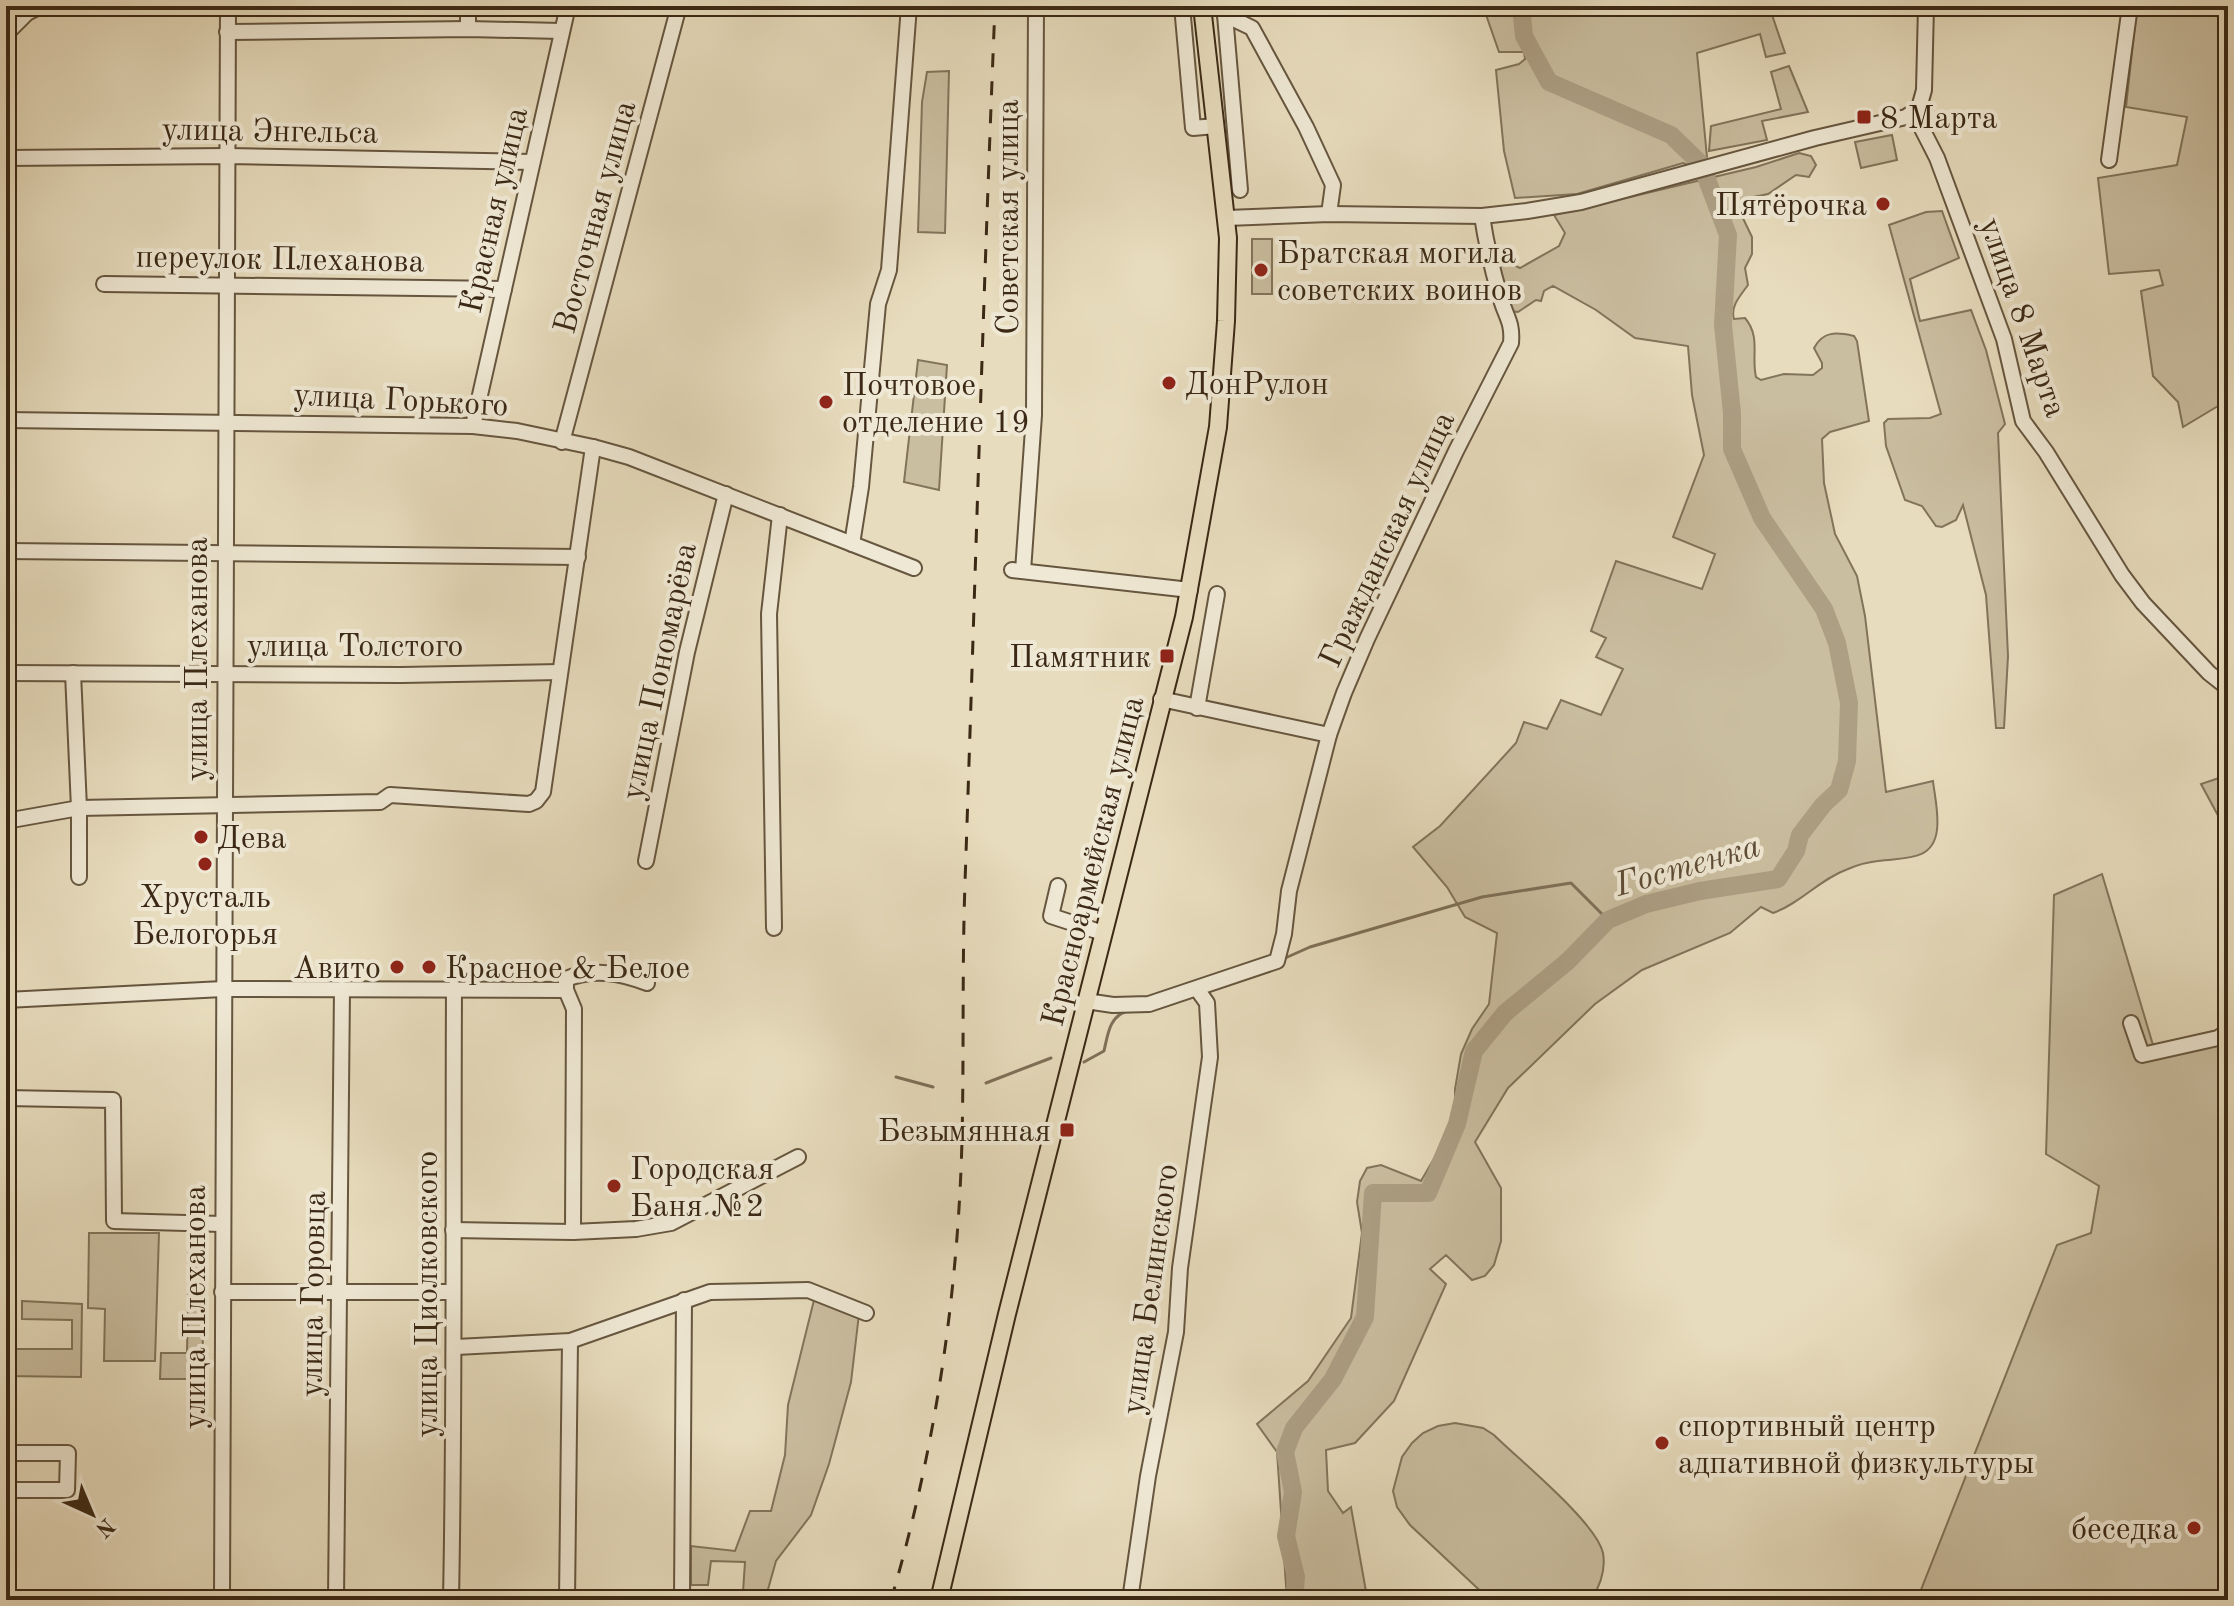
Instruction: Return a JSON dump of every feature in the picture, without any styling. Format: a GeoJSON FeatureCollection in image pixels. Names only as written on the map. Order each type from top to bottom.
{"type":"FeatureCollection","features":[{"type":"Feature","properties":{"kind":"main road","name":"Красноармейская улица"},"geometry":{"type":"LineString","coordinates":[[939,1600],[1007,1314],[1190,590],[1218,427],[1226,321],[1227,218],[1202,6]]}},
{"type":"Feature","properties":{"kind":"street"},"geometry":{"type":"LineString","coordinates":[[6,34],[27,13],[41,6]]}},
{"type":"Feature","properties":{"kind":"street","name":"улица Плеханова"},"geometry":{"type":"LineString","coordinates":[[222,1600],[228,6]]}},
{"type":"Feature","properties":{"kind":"street"},"geometry":{"type":"LineString","coordinates":[[468,6],[468,29]]}},
{"type":"Feature","properties":{"kind":"street","name":"Красная улица"},"geometry":{"type":"LineString","coordinates":[[473,426],[568,6]]}},
{"type":"Feature","properties":{"kind":"street","name":"Восточная улица"},"geometry":{"type":"LineString","coordinates":[[562,442],[679,6]]}},
{"type":"Feature","properties":{"kind":"street"},"geometry":{"type":"LineString","coordinates":[[852,544],[861,487],[878,304],[889,270],[909,6]]}},
{"type":"Feature","properties":{"kind":"street","name":"Советская улица"},"geometry":{"type":"LineString","coordinates":[[1036,6],[1034,415],[1018,571],[1190,590]]}},
{"type":"Feature","properties":{"kind":"street"},"geometry":{"type":"LineString","coordinates":[[1182,6],[1193,128],[1215,126]]}},
{"type":"Feature","properties":{"kind":"street"},"geometry":{"type":"LineString","coordinates":[[1227,218],[1329,214],[1482,216],[1581,202],[1914,113],[1922,102],[1924,90],[1926,6]]}},
{"type":"Feature","properties":{"kind":"street"},"geometry":{"type":"LineString","coordinates":[[2109,160],[2130,6]]}},
{"type":"Feature","properties":{"kind":"street"},"geometry":{"type":"LineString","coordinates":[[1225,10],[1240,190]]}},
{"type":"Feature","properties":{"kind":"street"},"geometry":{"type":"LineString","coordinates":[[1225,10],[1252,28],[1306,127],[1333,185],[1329,214]]}},
{"type":"Feature","properties":{"kind":"street"},"geometry":{"type":"LineString","coordinates":[[227,32],[561,31]]}},
{"type":"Feature","properties":{"kind":"street","name":"улица 8 Марта"},"geometry":{"type":"LineString","coordinates":[[1914,113],[1945,178],[2004,339],[2023,421],[2143,603],[2209,673],[2228,688]]}},
{"type":"Feature","properties":{"kind":"street","name":"улица Энгельса"},"geometry":{"type":"LineString","coordinates":[[6,158],[227,156],[532,162]]}},
{"type":"Feature","properties":{"kind":"street","name":"Гражданская улица"},"geometry":{"type":"LineString","coordinates":[[1197,989],[1277,961],[1289,891],[1329,735],[1367,639],[1511,343],[1510,317],[1502,305],[1487,251],[1482,216]]}},
{"type":"Feature","properties":{"kind":"street","name":"переулок Плеханова"},"geometry":{"type":"LineString","coordinates":[[104,284],[504,289]]}},
{"type":"Feature","properties":{"kind":"street","name":"улица Горького"},"geometry":{"type":"LineString","coordinates":[[6,420],[473,426],[517,431],[629,457],[914,568]]}},
{"type":"Feature","properties":{"kind":"street"},"geometry":{"type":"LineString","coordinates":[[6,821],[79,808],[380,802],[390,795],[529,804],[536,801],[543,792],[593,447]]}},
{"type":"Feature","properties":{"kind":"street","name":"улица Пономарёва"},"geometry":{"type":"LineString","coordinates":[[646,861],[687,652],[726,494]]}},
{"type":"Feature","properties":{"kind":"street"},"geometry":{"type":"LineString","coordinates":[[774,928],[769,614],[780,515]]}},
{"type":"Feature","properties":{"kind":"street"},"geometry":{"type":"LineString","coordinates":[[6,551],[578,557]]}},
{"type":"Feature","properties":{"kind":"street"},"geometry":{"type":"LineString","coordinates":[[1197,708],[1217,594]]}},
{"type":"Feature","properties":{"kind":"street","name":"улица Толстого"},"geometry":{"type":"LineString","coordinates":[[6,673],[401,675],[560,672]]}},
{"type":"Feature","properties":{"kind":"street"},"geometry":{"type":"LineString","coordinates":[[73,673],[79,877]]}},
{"type":"Feature","properties":{"kind":"street"},"geometry":{"type":"LineString","coordinates":[[1161,699],[1329,735]]}},
{"type":"Feature","properties":{"kind":"street"},"geometry":{"type":"LineString","coordinates":[[1058,886],[1051,916],[1103,933]]}},
{"type":"Feature","properties":{"kind":"street"},"geometry":{"type":"LineString","coordinates":[[573,1232],[574,1009],[566,990],[566,979],[582,973],[624,974],[647,983]]}},
{"type":"Feature","properties":{"kind":"street","name":"улица Циолковского"},"geometry":{"type":"LineString","coordinates":[[451,1600],[456,1347],[453,1292],[454,988]]}},
{"type":"Feature","properties":{"kind":"street"},"geometry":{"type":"LineString","coordinates":[[6,1000],[223,989],[566,990]]}},
{"type":"Feature","properties":{"kind":"street","name":"улица Горовца"},"geometry":{"type":"LineString","coordinates":[[336,1600],[342,989]]}},
{"type":"Feature","properties":{"kind":"street"},"geometry":{"type":"LineString","coordinates":[[1086,1001],[1113,1005],[1149,1004],[1197,989]]}},
{"type":"Feature","properties":{"kind":"street","name":"улица Белинского"},"geometry":{"type":"LineString","coordinates":[[1130,1600],[1148,1476],[1176,1332],[1180,1268],[1210,1057],[1207,1003],[1197,989]]}},
{"type":"Feature","properties":{"kind":"street"},"geometry":{"type":"LineString","coordinates":[[2131,1023],[2142,1055],[2218,1038],[2228,1031]]}},
{"type":"Feature","properties":{"kind":"street"},"geometry":{"type":"LineString","coordinates":[[6,1098],[113,1100],[114,1221],[222,1224]]}},
{"type":"Feature","properties":{"kind":"street"},"geometry":{"type":"LineString","coordinates":[[453,1230],[573,1232],[636,1229],[671,1223],[798,1157]]}},
{"type":"Feature","properties":{"kind":"street"},"geometry":{"type":"LineString","coordinates":[[456,1347],[570,1341],[710,1292],[808,1290],[866,1313]]}},
{"type":"Feature","properties":{"kind":"street"},"geometry":{"type":"LineString","coordinates":[[222,1292],[453,1292]]}},
{"type":"Feature","properties":{"kind":"street"},"geometry":{"type":"LineString","coordinates":[[682,1600],[684,1300]]}},
{"type":"Feature","properties":{"kind":"street"},"geometry":{"type":"LineString","coordinates":[[567,1600],[570,1341]]}},
{"type":"Feature","properties":{"kind":"street"},"geometry":{"type":"LineString","coordinates":[[6,1453],[68,1453],[67,1490],[6,1490]]}},
{"type":"Feature","properties":{"kind":"shaded area"},"geometry":{"type":"Polygon","coordinates":[[[1483,6],[1769,6],[1785,53],[1766,57],[1760,34],[1697,53],[1707,157],[1688,165],[1683,163],[1577,194],[1515,198],[1504,151],[1496,70],[1519,64],[1525,59],[1524,52],[1499,52],[1483,6]]]}},
{"type":"Feature","properties":{"kind":"shaded area"},"geometry":{"type":"Polygon","coordinates":[[[2137,6],[2228,6],[2228,400],[2183,427],[2178,402],[2153,376],[2141,291],[2163,285],[2159,270],[2109,274],[2098,178],[2177,165],[2187,117],[2126,107],[2137,6]]]}},
{"type":"Feature","properties":{"kind":"shaded area"},"geometry":{"type":"Polygon","coordinates":[[[1789,66],[1808,112],[1762,121],[1767,140],[1709,151],[1711,126],[1781,109],[1771,72],[1789,66]]]}},
{"type":"Feature","properties":{"kind":"shaded area"},"geometry":{"type":"Polygon","coordinates":[[[949,71],[945,233],[918,232],[922,102],[927,72],[949,71]]]}},
{"type":"Feature","properties":{"kind":"shaded area"},"geometry":{"type":"Polygon","coordinates":[[[1892,135],[1897,160],[1861,168],[1855,142],[1892,135]]]}},
{"type":"Feature","properties":{"kind":"shaded area"},"geometry":{"type":"Polygon","coordinates":[[[1799,153],[1811,156],[1816,165],[1809,177],[1796,175],[1768,194],[1749,198],[1740,212],[1752,237],[1752,254],[1745,268],[1748,285],[1739,297],[1733,314],[1734,319],[1745,318],[1753,332],[1756,377],[1761,380],[1784,374],[1813,375],[1822,368],[1814,348],[1826,336],[1854,336],[1857,341],[1869,421],[1830,432],[1822,439],[1824,483],[1835,534],[1857,576],[1865,616],[1886,792],[1933,781],[1938,818],[1934,841],[1923,853],[1915,856],[1867,863],[1838,873],[1773,913],[1761,907],[1730,933],[1642,970],[1595,1004],[1508,1088],[1475,1142],[1501,1188],[1501,1241],[1494,1265],[1485,1276],[1472,1280],[1446,1255],[1430,1269],[1446,1284],[1394,1401],[1355,1443],[1326,1450],[1328,1491],[1343,1513],[1351,1507],[1367,1597],[1371,1591],[1394,1600],[1287,1600],[1277,1452],[1257,1424],[1308,1381],[1351,1318],[1362,1233],[1357,1202],[1360,1181],[1367,1168],[1381,1165],[1421,1181],[1450,1131],[1455,1115],[1455,1089],[1461,1054],[1472,1029],[1489,1004],[1497,933],[1465,917],[1447,887],[1413,847],[1440,826],[1516,743],[1524,722],[1547,729],[1561,700],[1601,715],[1623,669],[1596,657],[1606,638],[1591,631],[1616,561],[1702,589],[1715,554],[1673,537],[1704,455],[1692,395],[1688,346],[1635,338],[1596,310],[1553,286],[1544,291],[1541,301],[1536,300],[1518,312],[1511,311],[1489,253],[1520,268],[1559,246],[1565,233],[1554,215],[1756,167],[1799,153]]]}},
{"type":"Feature","properties":{"kind":"shaded area"},"geometry":{"type":"Polygon","coordinates":[[[1942,211],[1959,258],[1910,279],[1920,321],[1971,310],[1986,350],[2005,424],[1998,433],[2008,656],[2004,728],[1996,728],[1986,595],[1963,505],[1956,520],[1942,527],[1936,526],[1922,506],[1905,500],[1886,446],[1884,423],[1888,419],[1930,418],[1941,414],[1889,225],[1926,212],[1942,211]]]}},
{"type":"Feature","properties":{"kind":"shaded area"},"geometry":{"type":"Polygon","coordinates":[[[1252,239],[1272,239],[1272,294],[1252,294],[1252,239]]]}},
{"type":"Feature","properties":{"kind":"shaded area"},"geometry":{"type":"Polygon","coordinates":[[[918,360],[947,365],[939,490],[904,482],[918,360]]]}},
{"type":"Feature","properties":{"kind":"shaded area"},"geometry":{"type":"Polygon","coordinates":[[[2228,775],[2228,834],[2201,784],[2228,775]]]}},
{"type":"Feature","properties":{"kind":"shaded area"},"geometry":{"type":"Polygon","coordinates":[[[2102,874],[2153,1045],[2228,1028],[2228,1600],[1917,1600],[2057,1245],[2091,1233],[2099,1186],[2046,1154],[2054,895],[2102,874]]]}},
{"type":"Feature","properties":{"kind":"shaded area"},"geometry":{"type":"Polygon","coordinates":[[[89,1233],[159,1233],[155,1361],[104,1361],[105,1309],[88,1308],[89,1233]]]}},
{"type":"Feature","properties":{"kind":"shaded area"},"geometry":{"type":"Polygon","coordinates":[[[189,1234],[205,1234],[202,1379],[160,1379],[161,1353],[187,1353],[189,1234]]]}},
{"type":"Feature","properties":{"kind":"shaded area"},"geometry":{"type":"Polygon","coordinates":[[[814,1300],[859,1314],[851,1382],[829,1464],[811,1515],[776,1561],[767,1593],[743,1592],[745,1562],[711,1561],[708,1585],[691,1585],[691,1546],[735,1551],[750,1511],[771,1511],[785,1455],[788,1405],[814,1300]]]}},
{"type":"Feature","properties":{"kind":"shaded area"},"geometry":{"type":"Polygon","coordinates":[[[22,1301],[82,1304],[81,1377],[6,1376],[6,1349],[72,1349],[72,1320],[22,1319],[22,1301]]]}},
{"type":"Feature","properties":{"kind":"shaded area"},"geometry":{"type":"Polygon","coordinates":[[[1455,1423],[1483,1428],[1494,1435],[1587,1525],[1604,1559],[1602,1578],[1591,1600],[1490,1600],[1410,1525],[1397,1507],[1393,1491],[1402,1457],[1423,1433],[1455,1423]]]}},
{"type":"Feature","properties":{"kind":"waterway","name":"Гостенка"},"geometry":{"type":"LineString","coordinates":[[1294,1600],[1296,1577],[1286,1536],[1293,1492],[1285,1452],[1294,1428],[1333,1379],[1365,1317],[1373,1193],[1428,1193],[1457,1124],[1474,1051],[1505,1013],[1568,961],[1608,920],[1646,904],[1700,891],[1778,879],[1796,851],[1800,835],[1839,790],[1847,761],[1849,703],[1837,643],[1824,609],[1762,518],[1732,449],[1732,413],[1723,325],[1728,235],[1701,164],[1671,135],[1549,82],[1524,36],[1521,6]]}},
{"type":"Feature","properties":{"kind":"waterway"},"geometry":{"type":"LineString","coordinates":[[1283,959],[1310,947],[1482,897],[1571,883],[1608,920]]}},
{"type":"Feature","properties":{"kind":"waterway"},"geometry":{"type":"LineString","coordinates":[[1084,1062],[1104,1051],[1113,1022],[1127,1011]]}},
{"type":"Feature","properties":{"kind":"waterway"},"geometry":{"type":"LineString","coordinates":[[986,1083],[1051,1058]]}},
{"type":"Feature","properties":{"kind":"waterway"},"geometry":{"type":"LineString","coordinates":[[896,1077],[933,1087]]}},
{"type":"Feature","properties":{"kind":"railway"},"geometry":{"type":"LineString","coordinates":[[891,1600],[920,1487],[942,1372],[960,1198],[965,883],[995,6]]}},
{"type":"Feature","properties":{"kind":"place","name":"8 Марта"},"geometry":{"type":"Point","coordinates":[1864,117]}},
{"type":"Feature","properties":{"kind":"place","name":"Пятёрочка"},"geometry":{"type":"Point","coordinates":[1883,204]}},
{"type":"Feature","properties":{"kind":"place","name":"Братская могила советских воинов"},"geometry":{"type":"Point","coordinates":[1261,270]}},
{"type":"Feature","properties":{"kind":"place","name":"ДонРулон"},"geometry":{"type":"Point","coordinates":[1169,383]}},
{"type":"Feature","properties":{"kind":"place","name":"Почтовое отделение 19"},"geometry":{"type":"Point","coordinates":[826,402]}},
{"type":"Feature","properties":{"kind":"place","name":"Памятник"},"geometry":{"type":"Point","coordinates":[1167,656]}},
{"type":"Feature","properties":{"kind":"place","name":"Дева"},"geometry":{"type":"Point","coordinates":[201,837]}},
{"type":"Feature","properties":{"kind":"place","name":"Хрусталь Белогорья"},"geometry":{"type":"Point","coordinates":[205,864]}},
{"type":"Feature","properties":{"kind":"place","name":"Авито"},"geometry":{"type":"Point","coordinates":[397,967]}},
{"type":"Feature","properties":{"kind":"place","name":"Красное & Белое"},"geometry":{"type":"Point","coordinates":[429,967]}},
{"type":"Feature","properties":{"kind":"place","name":"Безымянная"},"geometry":{"type":"Point","coordinates":[1067,1130]}},
{"type":"Feature","properties":{"kind":"place","name":"Городская Баня №2"},"geometry":{"type":"Point","coordinates":[614,1186]}},
{"type":"Feature","properties":{"kind":"place","name":"спортивный центр адпативной физкультуры"},"geometry":{"type":"Point","coordinates":[1662,1443]}},
{"type":"Feature","properties":{"kind":"place","name":"беседка"},"geometry":{"type":"Point","coordinates":[2194,1528]}}]}
